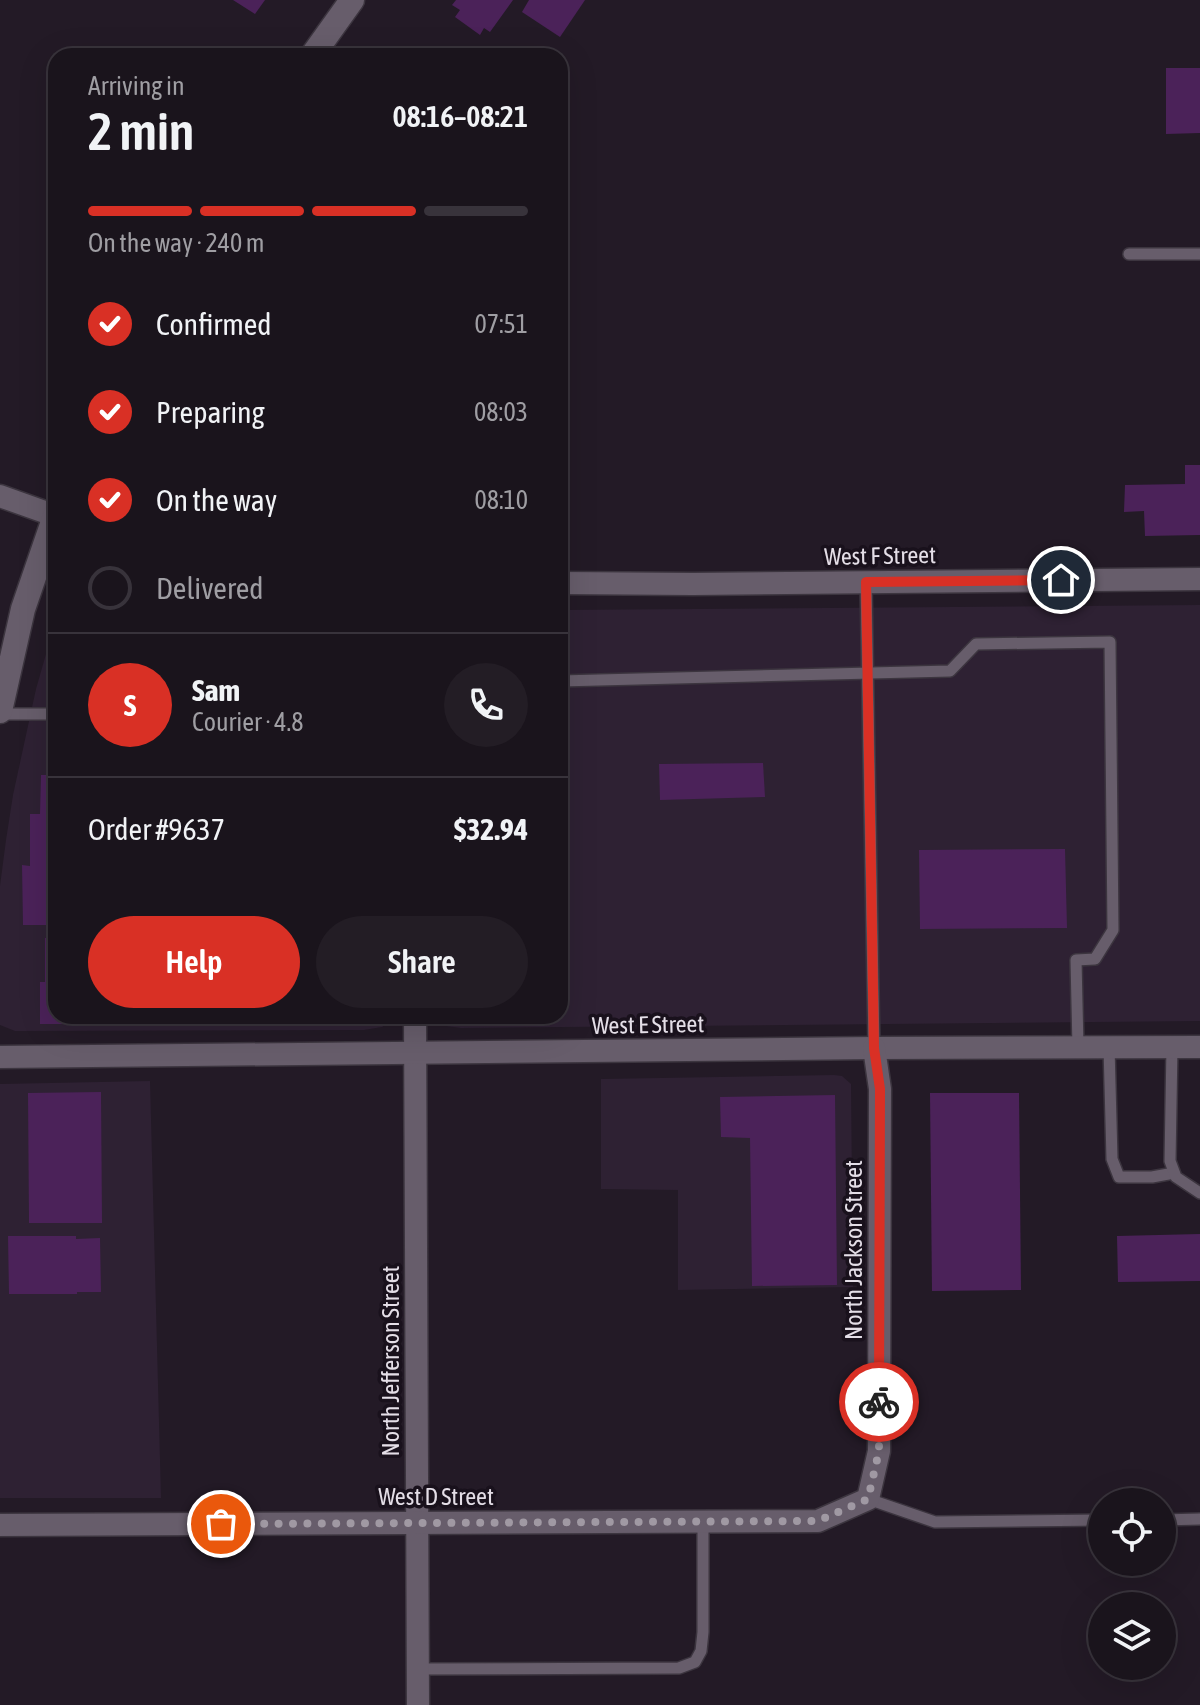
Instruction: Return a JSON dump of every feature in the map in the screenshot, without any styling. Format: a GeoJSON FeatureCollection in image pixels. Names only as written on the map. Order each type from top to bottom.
{"type":"FeatureCollection","features":[{"type":"Feature","properties":{"kind":"street"},"geometry":{"type":"LineString","coordinates":[[318,48],[352,0]]}},
{"type":"Feature","properties":{"kind":"street"},"geometry":{"type":"LineString","coordinates":[[0,496],[48,512]]}},
{"type":"Feature","properties":{"kind":"street"},"geometry":{"type":"LineString","coordinates":[[0,713],[23,609],[48,538]]}},
{"type":"Feature","properties":{"kind":"street","name":"West F Street"},"geometry":{"type":"LineString","coordinates":[[568,583],[1200,579]]}},
{"type":"Feature","properties":{"kind":"street","name":"North Jefferson Street"},"geometry":{"type":"LineString","coordinates":[[415,1024],[418,1705]]}},
{"type":"Feature","properties":{"kind":"street","name":"West E Street"},"geometry":{"type":"LineString","coordinates":[[0,1057],[1200,1047]]}},
{"type":"Feature","properties":{"kind":"street","name":"North Jackson Street"},"geometry":{"type":"LineString","coordinates":[[868,1499],[879,1451],[880,1089],[874,1048]]}},
{"type":"Feature","properties":{"kind":"street","name":"West D Street"},"geometry":{"type":"LineString","coordinates":[[0,1525],[818,1521],[868,1499]]}},
{"type":"Feature","properties":{"kind":"lane"},"geometry":{"type":"LineString","coordinates":[[1129,254],[1200,254]]}},
{"type":"Feature","properties":{"kind":"lane"},"geometry":{"type":"LineString","coordinates":[[866,582],[874,1048]]}},
{"type":"Feature","properties":{"kind":"lane"},"geometry":{"type":"LineString","coordinates":[[568,681],[950,671],[976,644],[1110,642],[1113,930],[1095,959],[1076,960],[1078,1047]]}},
{"type":"Feature","properties":{"kind":"lane"},"geometry":{"type":"LineString","coordinates":[[0,713],[48,714]]}},
{"type":"Feature","properties":{"kind":"lane"},"geometry":{"type":"LineString","coordinates":[[1109,1047],[1112,1159],[1119,1177],[1174,1173]]}},
{"type":"Feature","properties":{"kind":"lane"},"geometry":{"type":"LineString","coordinates":[[1172,1047],[1170,1161],[1176,1177],[1200,1193]]}},
{"type":"Feature","properties":{"kind":"lane"},"geometry":{"type":"LineString","coordinates":[[868,1499],[935,1522],[1088,1520]]}},
{"type":"Feature","properties":{"kind":"lane"},"geometry":{"type":"LineString","coordinates":[[1176,1520],[1200,1519]]}},
{"type":"Feature","properties":{"kind":"lane"},"geometry":{"type":"LineString","coordinates":[[418,1669],[679,1668],[695,1662],[701,1651],[703,1632],[703,1522]]}},
{"type":"Feature","properties":{"kind":"shaded area"},"geometry":{"type":"Polygon","coordinates":[[[1200,605],[1200,1021],[446,1026],[444,1024],[568,1024],[568,610],[1200,605]]]}},
{"type":"Feature","properties":{"kind":"shaded area"},"geometry":{"type":"Polygon","coordinates":[[[48,647],[48,1024],[386,1024],[364,1030],[15,1031],[0,1025],[0,886],[13,795],[48,647]]]}},
{"type":"Feature","properties":{"kind":"shaded area"},"geometry":{"type":"Polygon","coordinates":[[[842,1076],[851,1084],[853,1287],[678,1290],[678,1190],[601,1189],[601,1079],[842,1076]]]}},
{"type":"Feature","properties":{"kind":"shaded area"},"geometry":{"type":"Polygon","coordinates":[[[150,1081],[161,1498],[0,1498],[0,1084],[150,1081]]]}},
{"type":"Feature","properties":{"kind":"building"},"geometry":{"type":"Polygon","coordinates":[[[233,0],[265,0],[255,14],[233,0]]]}},
{"type":"Feature","properties":{"kind":"building"},"geometry":{"type":"Polygon","coordinates":[[[456,0],[513,0],[490,32],[484,28],[480,35],[455,17],[460,10],[452,5],[456,0]]]}},
{"type":"Feature","properties":{"kind":"building"},"geometry":{"type":"Polygon","coordinates":[[[529,0],[585,0],[560,37],[522,12],[529,0]]]}},
{"type":"Feature","properties":{"kind":"building"},"geometry":{"type":"Polygon","coordinates":[[[1166,68],[1200,68],[1200,133],[1166,134],[1166,68]]]}},
{"type":"Feature","properties":{"kind":"building"},"geometry":{"type":"Polygon","coordinates":[[[1185,465],[1200,465],[1200,535],[1145,536],[1144,511],[1124,512],[1125,485],[1185,484],[1185,465]]]}},
{"type":"Feature","properties":{"kind":"building"},"geometry":{"type":"Polygon","coordinates":[[[763,763],[765,797],[660,800],[659,764],[763,763]]]}},
{"type":"Feature","properties":{"kind":"building"},"geometry":{"type":"Polygon","coordinates":[[[41,775],[48,775],[48,925],[23,925],[22,865],[30,866],[30,814],[40,814],[41,775]]]}},
{"type":"Feature","properties":{"kind":"building"},"geometry":{"type":"Polygon","coordinates":[[[1065,849],[1067,928],[920,929],[919,850],[1065,849]]]}},
{"type":"Feature","properties":{"kind":"building"},"geometry":{"type":"Polygon","coordinates":[[[45,938],[48,938],[48,1024],[40,1024],[40,982],[45,982],[45,938]]]}},
{"type":"Feature","properties":{"kind":"building"},"geometry":{"type":"Polygon","coordinates":[[[101,1092],[102,1223],[29,1223],[28,1093],[101,1092]]]}},
{"type":"Feature","properties":{"kind":"building"},"geometry":{"type":"Polygon","coordinates":[[[930,1093],[1019,1093],[1021,1290],[932,1291],[930,1093]]]}},
{"type":"Feature","properties":{"kind":"building"},"geometry":{"type":"Polygon","coordinates":[[[835,1095],[837,1285],[752,1286],[750,1138],[721,1137],[720,1097],[835,1095]]]}},
{"type":"Feature","properties":{"kind":"building"},"geometry":{"type":"Polygon","coordinates":[[[1200,1234],[1200,1281],[1118,1282],[1117,1236],[1200,1234]]]}},
{"type":"Feature","properties":{"kind":"building"},"geometry":{"type":"Polygon","coordinates":[[[8,1236],[100,1238],[101,1292],[9,1294],[8,1236]]]}},
{"type":"Feature","properties":{"kind":"way so far"},"geometry":{"type":"LineString","coordinates":[[221,1524],[818,1521],[868,1499],[879,1451],[879,1402]]}},
{"type":"Feature","properties":{"kind":"route"},"geometry":{"type":"LineString","coordinates":[[879,1402],[880,1089],[874,1048],[866,582],[1061,580]]}}]}
